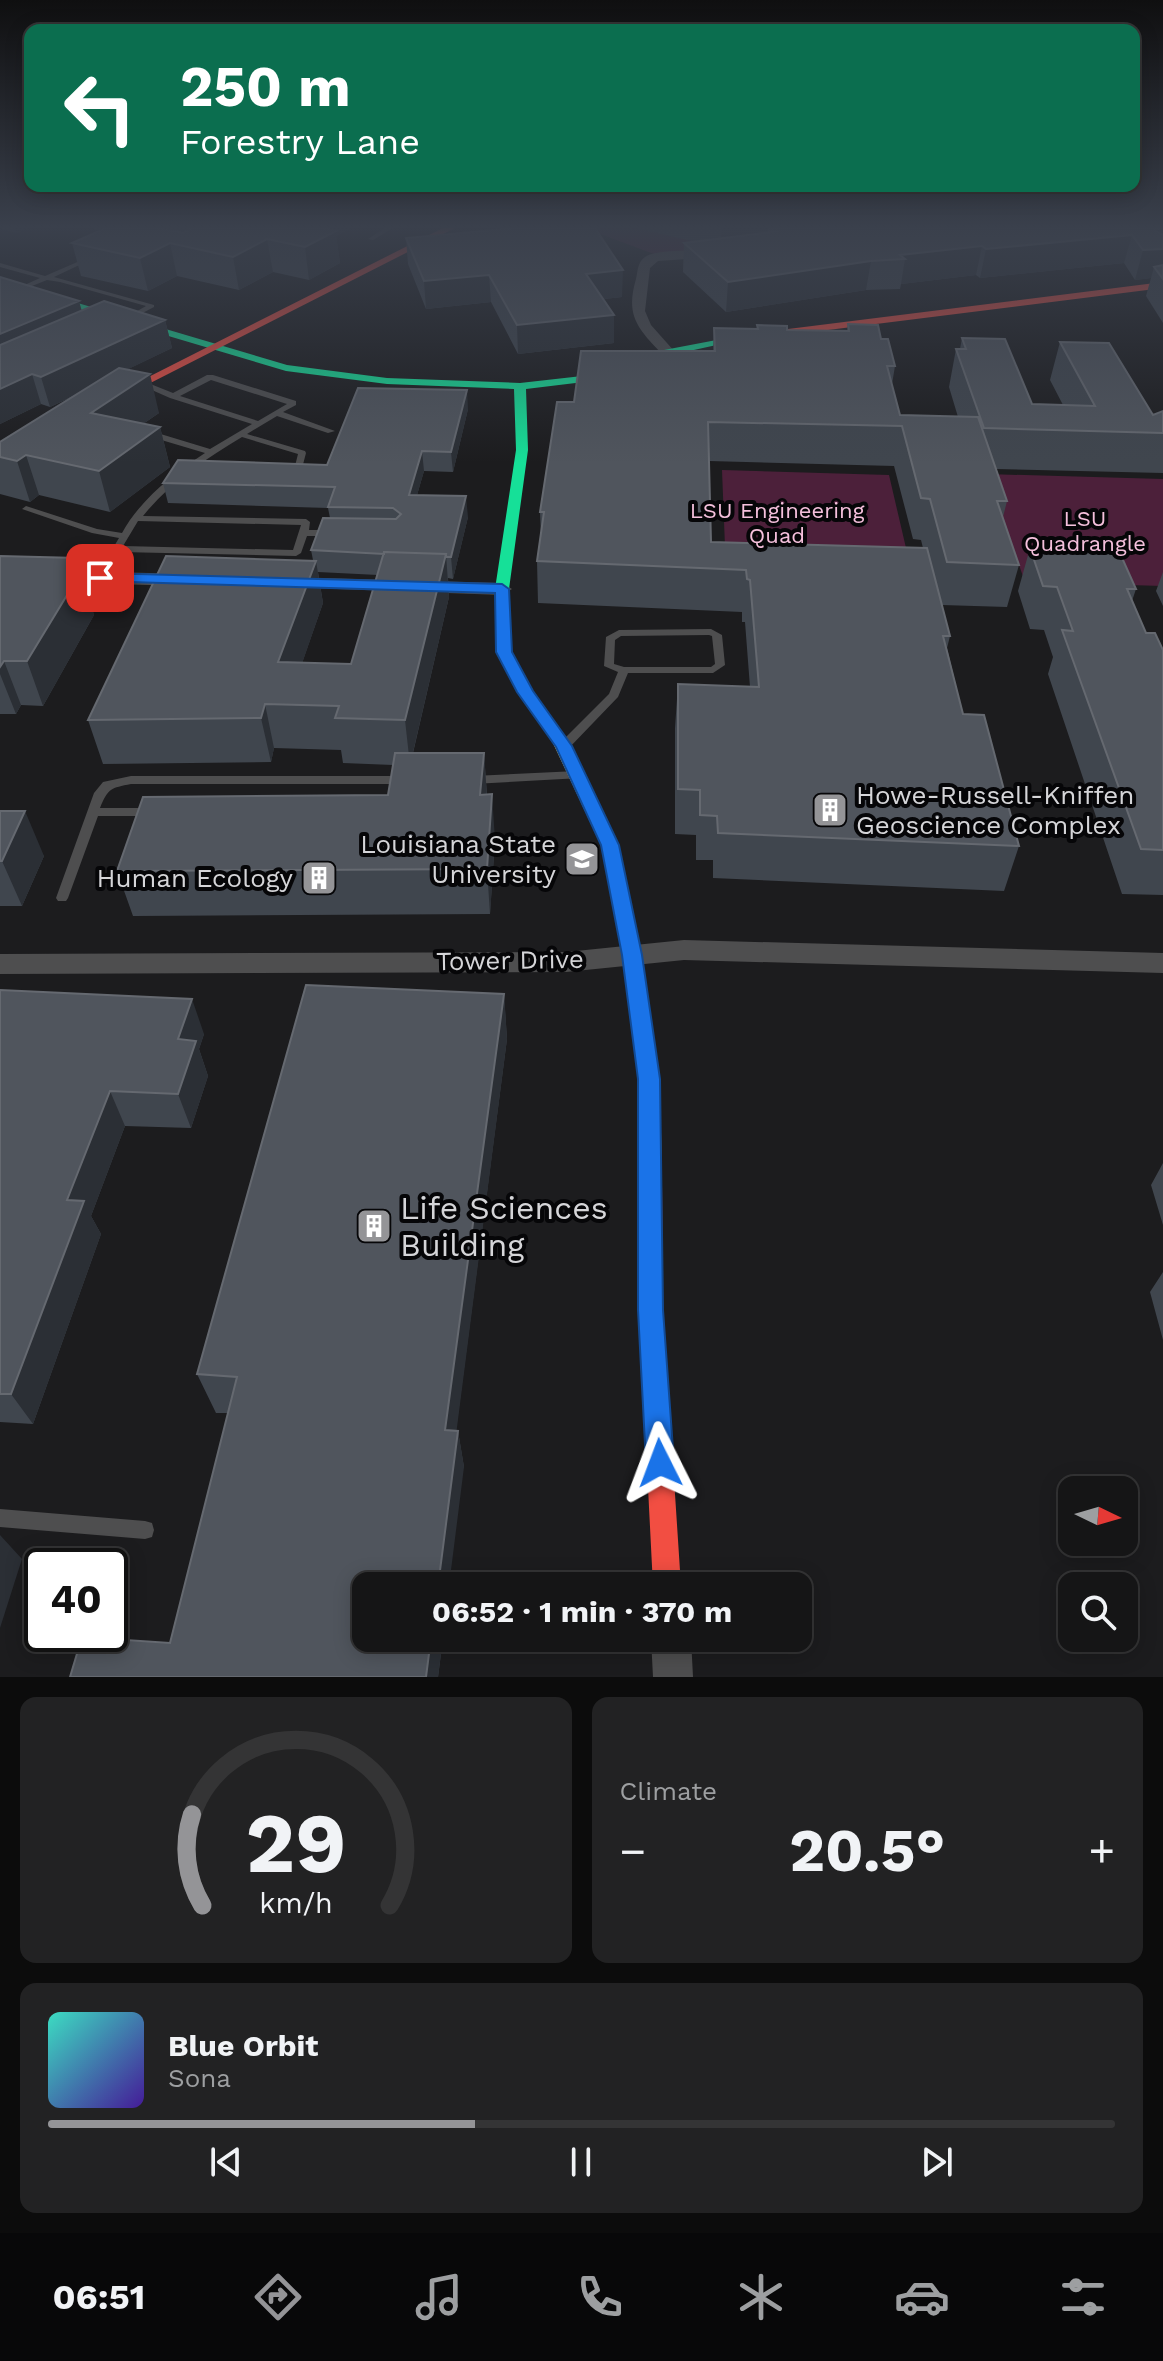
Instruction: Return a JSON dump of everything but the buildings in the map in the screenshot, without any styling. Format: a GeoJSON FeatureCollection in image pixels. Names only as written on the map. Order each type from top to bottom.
{"type":"FeatureCollection","features":[{"type":"Feature","properties":{"kind":"street"},"geometry":{"type":"LineString","coordinates":[[69,306],[117,323],[286,368],[348,377],[520,386],[592,378],[653,361],[668,352],[695,345],[986,306]]}},
{"type":"Feature","properties":{"kind":"street"},"geometry":{"type":"LineString","coordinates":[[95,408],[212,346],[297,306]]}},
{"type":"Feature","properties":{"kind":"street"},"geometry":{"type":"LineString","coordinates":[[637,306],[637,313],[647,330],[668,352]]}},
{"type":"Feature","properties":{"kind":"street"},"geometry":{"type":"LineString","coordinates":[[520,386],[522,450],[502,589],[504,652],[525,692],[564,746],[610,845],[632,955],[649,1079],[651,1310],[666,1572]]}},
{"type":"Feature","properties":{"kind":"street"},"geometry":{"type":"LineString","coordinates":[[0,575],[210,581]]}},
{"type":"Feature","properties":{"kind":"street"},"geometry":{"type":"LineString","coordinates":[[273,582],[502,589]]}},
{"type":"Feature","properties":{"kind":"street","name":"Tower Drive"},"geometry":{"type":"LineString","coordinates":[[0,964],[566,962],[698,950],[1163,963]]}},
{"type":"Feature","properties":{"kind":"street"},"geometry":{"type":"LineString","coordinates":[[672,1652],[673,1677]]}},
{"type":"Feature","properties":{"kind":"lane"},"geometry":{"type":"LineString","coordinates":[[117,323],[151,306]]}},
{"type":"Feature","properties":{"kind":"lane"},"geometry":{"type":"LineString","coordinates":[[100,578],[134,518],[171,483],[293,403],[210,377],[173,396]]}},
{"type":"Feature","properties":{"kind":"lane"},"geometry":{"type":"LineString","coordinates":[[140,383],[259,424]]}},
{"type":"Feature","properties":{"kind":"lane"},"geometry":{"type":"LineString","coordinates":[[277,413],[331,431]]}},
{"type":"Feature","properties":{"kind":"lane"},"geometry":{"type":"LineString","coordinates":[[151,434],[213,453]]}},
{"type":"Feature","properties":{"kind":"lane"},"geometry":{"type":"LineString","coordinates":[[243,435],[302,453],[297,474]]}},
{"type":"Feature","properties":{"kind":"lane"},"geometry":{"type":"LineString","coordinates":[[26,509],[95,531],[123,536]]}},
{"type":"Feature","properties":{"kind":"lane"},"geometry":{"type":"LineString","coordinates":[[117,549],[296,553],[306,522],[134,518]]}},
{"type":"Feature","properties":{"kind":"lane"},"geometry":{"type":"LineString","coordinates":[[304,533],[349,534]]}},
{"type":"Feature","properties":{"kind":"lane"},"geometry":{"type":"LineString","coordinates":[[711,632],[717,635],[720,665],[713,670],[624,670],[609,666],[610,639],[619,633],[711,632]]}},
{"type":"Feature","properties":{"kind":"lane"},"geometry":{"type":"LineString","coordinates":[[564,746],[614,695],[624,670]]}},
{"type":"Feature","properties":{"kind":"lane"},"geometry":{"type":"LineString","coordinates":[[464,780],[577,775]]}},
{"type":"Feature","properties":{"kind":"lane"},"geometry":{"type":"LineString","coordinates":[[62,898],[100,793],[107,785],[131,780],[262,785],[418,780]]}},
{"type":"Feature","properties":{"kind":"lane"},"geometry":{"type":"LineString","coordinates":[[93,812],[167,811]]}},
{"type":"Feature","properties":{"kind":"lane"},"geometry":{"type":"LineString","coordinates":[[0,1518],[145,1530]]}},
{"type":"Feature","properties":{"kind":"green space","name":"LSU Engineering Quad"},"geometry":{"type":"Polygon","coordinates":[[[722,470],[889,475],[913,578],[726,572],[722,470]]]}},
{"type":"Feature","properties":{"kind":"green space","name":"LSU Quadrangle"},"geometry":{"type":"Polygon","coordinates":[[[987,474],[1163,479],[1163,586],[1025,582],[987,474]]]}},
{"type":"Feature","properties":{"kind":"traffic: fast"},"geometry":{"type":"LineString","coordinates":[[78,306],[286,368],[387,381],[520,386],[592,378],[653,361],[668,352],[748,337]]}},
{"type":"Feature","properties":{"kind":"traffic: fast"},"geometry":{"type":"LineString","coordinates":[[520,386],[522,450],[502,589],[504,652],[525,692],[559,739]]}},
{"type":"Feature","properties":{"kind":"traffic: slow"},"geometry":{"type":"LineString","coordinates":[[559,739],[610,845],[632,955],[649,1079],[650,1185]]}},
{"type":"Feature","properties":{"kind":"traffic: jam"},"geometry":{"type":"LineString","coordinates":[[111,399],[295,306]]}},
{"type":"Feature","properties":{"kind":"traffic: jam"},"geometry":{"type":"LineString","coordinates":[[748,337],[993,306]]}},
{"type":"Feature","properties":{"kind":"traffic: jam"},"geometry":{"type":"LineString","coordinates":[[650,1185],[651,1310],[666,1572]]}},
{"type":"Feature","properties":{"kind":"place","name":"Howe-Russell-Kniffen Geoscience Complex"},"geometry":{"type":"Point","coordinates":[830,810]}},
{"type":"Feature","properties":{"kind":"place","name":"Louisiana State University"},"geometry":{"type":"Point","coordinates":[582,859]}},
{"type":"Feature","properties":{"kind":"place","name":"Human Ecology"},"geometry":{"type":"Point","coordinates":[319,878]}},
{"type":"Feature","properties":{"kind":"place","name":"Life Sciences Building"},"geometry":{"type":"Point","coordinates":[374,1226]}},
{"type":"Feature","properties":{"kind":"route"},"geometry":{"type":"LineString","coordinates":[[100,578],[502,589],[504,652],[525,692],[564,746],[610,845],[632,955],[649,1079],[651,1310],[660,1463]]}}]}
